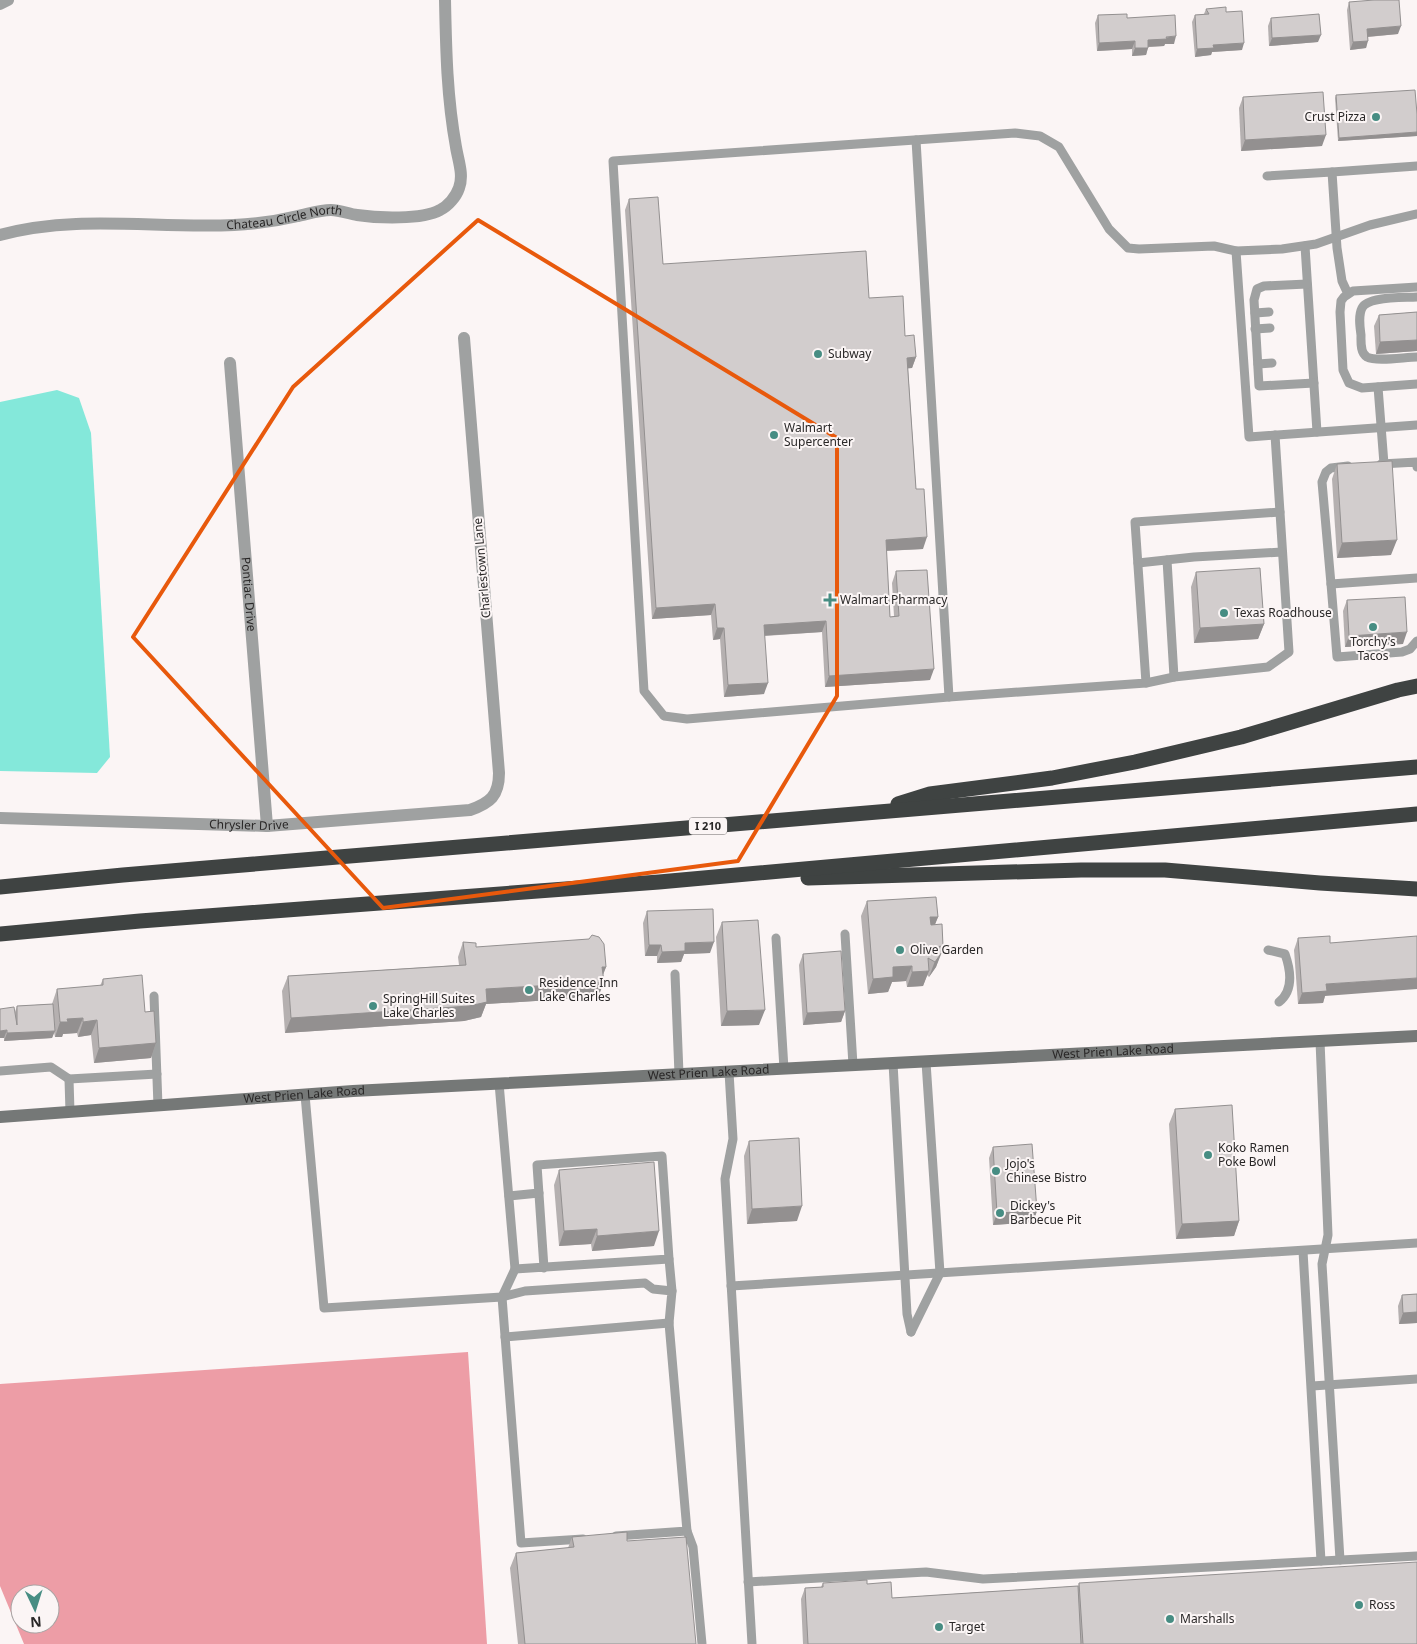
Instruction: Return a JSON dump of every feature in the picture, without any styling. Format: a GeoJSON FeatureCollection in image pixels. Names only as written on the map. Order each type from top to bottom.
{"type":"FeatureCollection","features":[{"type":"Feature","properties":{"kind":"highway"},"geometry":{"type":"LineString","coordinates":[[867,813],[930,794],[1052,778],[1135,762],[1241,737],[1417,686]]}},
{"type":"Feature","properties":{"kind":"highway","name":"I 210"},"geometry":{"type":"LineString","coordinates":[[0,888],[133,874],[1417,767]]}},
{"type":"Feature","properties":{"kind":"highway"},"geometry":{"type":"LineString","coordinates":[[0,934],[140,921],[659,882],[1417,814]]}},
{"type":"Feature","properties":{"kind":"highway"},"geometry":{"type":"LineString","coordinates":[[659,882],[1081,870],[1165,870],[1417,889]]}},
{"type":"Feature","properties":{"kind":"street"},"geometry":{"type":"LineString","coordinates":[[0,4],[8,0]]}},
{"type":"Feature","properties":{"kind":"street","name":"Chateau Circle North"},"geometry":{"type":"LineString","coordinates":[[0,235],[49,226],[95,222],[170,226],[236,225],[280,220],[331,210],[357,216],[391,218],[439,211],[453,199],[462,179],[452,130],[448,90],[445,0]]}},
{"type":"Feature","properties":{"kind":"street","name":"Charlestown Lane"},"geometry":{"type":"LineString","coordinates":[[464,338],[499,773],[498,788],[494,796]]}},
{"type":"Feature","properties":{"kind":"street","name":"Pontiac Drive"},"geometry":{"type":"LineString","coordinates":[[230,363],[267,826]]}},
{"type":"Feature","properties":{"kind":"street","name":"Chrysler Drive"},"geometry":{"type":"LineString","coordinates":[[0,818],[267,826],[470,810],[489,802],[494,796]]}},
{"type":"Feature","properties":{"kind":"street","name":"West Prien Lake Road"},"geometry":{"type":"LineString","coordinates":[[0,1118],[305,1095],[499,1083],[1417,1036]]}},
{"type":"Feature","properties":{"kind":"lane"},"geometry":{"type":"LineString","coordinates":[[1275,435],[1289,652],[1268,667],[1174,677],[1146,683],[949,697],[687,720],[664,716],[644,691],[613,161],[1015,133],[1040,136],[1059,146],[1109,229],[1128,248],[1214,246],[1236,251],[1305,246],[1370,225],[1417,214]]}},
{"type":"Feature","properties":{"kind":"lane"},"geometry":{"type":"LineString","coordinates":[[916,140],[949,697]]}},
{"type":"Feature","properties":{"kind":"lane"},"geometry":{"type":"LineString","coordinates":[[1267,176],[1417,166]]}},
{"type":"Feature","properties":{"kind":"lane"},"geometry":{"type":"LineString","coordinates":[[1332,172],[1342,281],[1348,294]]}},
{"type":"Feature","properties":{"kind":"lane"},"geometry":{"type":"LineString","coordinates":[[1305,246],[1307,284],[1305,325],[1308,361],[1314,383],[1317,432]]}},
{"type":"Feature","properties":{"kind":"lane"},"geometry":{"type":"LineString","coordinates":[[1236,251],[1249,437],[1417,425]]}},
{"type":"Feature","properties":{"kind":"lane"},"geometry":{"type":"LineString","coordinates":[[1307,284],[1264,286],[1258,289],[1254,300],[1254,313],[1259,386],[1314,383]]}},
{"type":"Feature","properties":{"kind":"lane"},"geometry":{"type":"LineString","coordinates":[[1417,287],[1358,290],[1348,294],[1341,301],[1340,312],[1343,370],[1345,378],[1349,383],[1355,386],[1378,387],[1417,384]]}},
{"type":"Feature","properties":{"kind":"lane"},"geometry":{"type":"LineString","coordinates":[[1417,297],[1374,300],[1366,303],[1362,308],[1360,320],[1362,350],[1368,357],[1379,359],[1417,356]]}},
{"type":"Feature","properties":{"kind":"lane"},"geometry":{"type":"LineString","coordinates":[[1254,313],[1269,312]]}},
{"type":"Feature","properties":{"kind":"lane"},"geometry":{"type":"LineString","coordinates":[[1256,329],[1270,328]]}},
{"type":"Feature","properties":{"kind":"lane"},"geometry":{"type":"LineString","coordinates":[[1258,364],[1272,363]]}},
{"type":"Feature","properties":{"kind":"lane"},"geometry":{"type":"LineString","coordinates":[[1378,387],[1381,428],[1379,464],[1417,462],[1417,467]]}},
{"type":"Feature","properties":{"kind":"lane"},"geometry":{"type":"LineString","coordinates":[[1357,466],[1330,468],[1322,482],[1337,658],[1402,652],[1410,649],[1417,641]]}},
{"type":"Feature","properties":{"kind":"lane"},"geometry":{"type":"LineString","coordinates":[[1146,683],[1136,522],[1280,512]]}},
{"type":"Feature","properties":{"kind":"lane"},"geometry":{"type":"LineString","coordinates":[[1138,562],[1282,552]]}},
{"type":"Feature","properties":{"kind":"lane"},"geometry":{"type":"LineString","coordinates":[[1167,560],[1174,677]]}},
{"type":"Feature","properties":{"kind":"lane"},"geometry":{"type":"LineString","coordinates":[[1332,584],[1417,578]]}},
{"type":"Feature","properties":{"kind":"lane"},"geometry":{"type":"LineString","coordinates":[[845,934],[853,1065]]}},
{"type":"Feature","properties":{"kind":"lane"},"geometry":{"type":"LineString","coordinates":[[776,938],[784,1069]]}},
{"type":"Feature","properties":{"kind":"lane"},"geometry":{"type":"LineString","coordinates":[[1268,950],[1285,954],[1289,966],[1290,983],[1287,996],[1279,1002]]}},
{"type":"Feature","properties":{"kind":"lane"},"geometry":{"type":"LineString","coordinates":[[675,974],[679,1074]]}},
{"type":"Feature","properties":{"kind":"lane"},"geometry":{"type":"LineString","coordinates":[[154,996],[158,1106]]}},
{"type":"Feature","properties":{"kind":"lane"},"geometry":{"type":"LineString","coordinates":[[1320,1041],[1328,1235],[1322,1264],[1340,1560]]}},
{"type":"Feature","properties":{"kind":"lane"},"geometry":{"type":"LineString","coordinates":[[893,1063],[907,1314],[911,1332],[940,1273],[926,1062]]}},
{"type":"Feature","properties":{"kind":"lane"},"geometry":{"type":"LineString","coordinates":[[0,1070],[51,1067],[68,1079],[157,1074]]}},
{"type":"Feature","properties":{"kind":"lane"},"geometry":{"type":"LineString","coordinates":[[729,1072],[732,1139],[725,1179],[752,1644]]}},
{"type":"Feature","properties":{"kind":"lane"},"geometry":{"type":"LineString","coordinates":[[68,1079],[70,1112]]}},
{"type":"Feature","properties":{"kind":"lane"},"geometry":{"type":"LineString","coordinates":[[499,1083],[515,1269],[502,1297],[521,1544],[588,1538]]}},
{"type":"Feature","properties":{"kind":"lane"},"geometry":{"type":"LineString","coordinates":[[305,1095],[324,1308],[502,1297],[525,1291],[645,1283],[653,1290],[672,1292]]}},
{"type":"Feature","properties":{"kind":"lane"},"geometry":{"type":"LineString","coordinates":[[544,1268],[538,1165],[662,1156],[672,1292],[669,1324],[686,1531],[693,1548],[702,1644]]}},
{"type":"Feature","properties":{"kind":"lane"},"geometry":{"type":"LineString","coordinates":[[509,1196],[539,1193]]}},
{"type":"Feature","properties":{"kind":"lane"},"geometry":{"type":"LineString","coordinates":[[732,1286],[1417,1243]]}},
{"type":"Feature","properties":{"kind":"lane"},"geometry":{"type":"LineString","coordinates":[[1303,1251],[1321,1561]]}},
{"type":"Feature","properties":{"kind":"lane"},"geometry":{"type":"LineString","coordinates":[[515,1269],[669,1259]]}},
{"type":"Feature","properties":{"kind":"lane"},"geometry":{"type":"LineString","coordinates":[[505,1337],[669,1324]]}},
{"type":"Feature","properties":{"kind":"lane"},"geometry":{"type":"LineString","coordinates":[[1312,1386],[1417,1378]]}},
{"type":"Feature","properties":{"kind":"lane"},"geometry":{"type":"LineString","coordinates":[[605,1537],[686,1531]]}},
{"type":"Feature","properties":{"kind":"lane"},"geometry":{"type":"LineString","coordinates":[[748,1582],[926,1572],[983,1579],[1417,1556]]}},
{"type":"Feature","properties":{"kind":"highlighted area"},"geometry":{"type":"Polygon","coordinates":[[[478,220],[837,438],[837,696],[738,861],[383,908],[133,637],[293,387],[478,220]]]}},
{"type":"Feature","properties":{"kind":"shaded area"},"geometry":{"type":"Polygon","coordinates":[[[468,1352],[487,1644],[24,1644],[20,1634],[60,1634],[60,1584],[10,1584],[10,1610],[0,1586],[0,1384],[468,1352]]]}},
{"type":"Feature","properties":{"kind":"water"},"geometry":{"type":"Polygon","coordinates":[[[57,390],[79,398],[91,433],[110,757],[97,773],[0,771],[0,402],[57,390]]]}},
{"type":"Feature","properties":{"kind":"building"},"geometry":{"type":"Polygon","coordinates":[[[1399,0],[1401,26],[1367,29],[1368,41],[1353,42],[1349,2],[1399,0]]]}},
{"type":"Feature","properties":{"kind":"building"},"geometry":{"type":"Polygon","coordinates":[[[1226,7],[1226,12],[1242,11],[1244,43],[1213,45],[1214,48],[1197,49],[1195,15],[1209,14],[1206,9],[1226,7]]]}},
{"type":"Feature","properties":{"kind":"building"},"geometry":{"type":"Polygon","coordinates":[[[1127,14],[1127,18],[1175,15],[1176,36],[1166,37],[1167,39],[1148,40],[1148,48],[1135,48],[1135,41],[1099,43],[1098,15],[1127,14]]]}},
{"type":"Feature","properties":{"kind":"building"},"geometry":{"type":"Polygon","coordinates":[[[1319,14],[1321,35],[1272,38],[1271,18],[1319,14]]]}},
{"type":"Feature","properties":{"kind":"building","name":"Crust Pizza"},"geometry":{"type":"Polygon","coordinates":[[[1415,90],[1417,132],[1339,138],[1336,95],[1415,90]]]}},
{"type":"Feature","properties":{"kind":"building"},"geometry":{"type":"Polygon","coordinates":[[[1323,92],[1326,135],[1245,140],[1243,97],[1323,92]]]}},
{"type":"Feature","properties":{"kind":"building","name":"Walmart Supercenter"},"geometry":{"type":"Polygon","coordinates":[[[658,197],[663,264],[866,251],[869,298],[903,296],[905,336],[914,335],[916,357],[907,358],[916,489],[924,489],[927,537],[886,540],[890,617],[899,616],[896,571],[927,570],[934,669],[829,676],[826,621],[764,625],[768,683],[728,685],[724,628],[717,628],[715,604],[656,608],[629,199],[658,197]]]}},
{"type":"Feature","properties":{"kind":"building"},"geometry":{"type":"Polygon","coordinates":[[[1417,312],[1417,340],[1380,342],[1379,315],[1417,312]]]}},
{"type":"Feature","properties":{"kind":"building"},"geometry":{"type":"Polygon","coordinates":[[[1392,461],[1397,540],[1342,543],[1337,464],[1392,461]]]}},
{"type":"Feature","properties":{"kind":"building","name":"Texas Roadhouse"},"geometry":{"type":"Polygon","coordinates":[[[1260,568],[1264,624],[1200,628],[1196,572],[1260,568]]]}},
{"type":"Feature","properties":{"kind":"building","name":"Torchy's Tacos"},"geometry":{"type":"Polygon","coordinates":[[[1405,597],[1407,632],[1349,636],[1347,600],[1405,597]]]}},
{"type":"Feature","properties":{"kind":"building","name":"Olive Garden"},"geometry":{"type":"Polygon","coordinates":[[[936,897],[938,917],[930,917],[931,925],[942,924],[943,946],[934,947],[942,952],[935,962],[928,958],[929,971],[912,972],[912,966],[893,967],[893,977],[873,979],[867,901],[936,897]]]}},
{"type":"Feature","properties":{"kind":"building"},"geometry":{"type":"Polygon","coordinates":[[[713,909],[714,942],[685,943],[685,951],[662,952],[661,945],[649,945],[647,911],[713,909]]]}},
{"type":"Feature","properties":{"kind":"building"},"geometry":{"type":"Polygon","coordinates":[[[758,920],[765,1010],[727,1011],[722,922],[758,920]]]}},
{"type":"Feature","properties":{"kind":"building"},"geometry":{"type":"Polygon","coordinates":[[[592,935],[599,937],[604,944],[606,967],[602,967],[604,982],[486,989],[487,1002],[469,1006],[291,1018],[288,976],[466,965],[463,942],[476,943],[476,947],[589,939],[592,935]]]}},
{"type":"Feature","properties":{"kind":"building"},"geometry":{"type":"Polygon","coordinates":[[[1330,936],[1330,943],[1417,936],[1417,978],[1326,984],[1327,991],[1302,993],[1298,938],[1330,936]]]}},
{"type":"Feature","properties":{"kind":"building"},"geometry":{"type":"Polygon","coordinates":[[[841,951],[845,1011],[807,1013],[803,954],[841,951]]]}},
{"type":"Feature","properties":{"kind":"building"},"geometry":{"type":"Polygon","coordinates":[[[142,975],[145,1012],[154,1011],[156,1043],[99,1048],[97,1020],[83,1022],[83,1018],[67,1019],[68,1022],[60,1022],[57,989],[103,985],[103,979],[142,975]]]}},
{"type":"Feature","properties":{"kind":"building"},"geometry":{"type":"Polygon","coordinates":[[[53,1004],[55,1031],[7,1033],[7,1030],[0,1031],[0,1009],[14,1007],[17,1025],[17,1006],[53,1004]]]}},
{"type":"Feature","properties":{"kind":"building"},"geometry":{"type":"Polygon","coordinates":[[[1232,1105],[1239,1221],[1182,1224],[1175,1109],[1232,1105]]]}},
{"type":"Feature","properties":{"kind":"building"},"geometry":{"type":"Polygon","coordinates":[[[799,1138],[802,1206],[752,1209],[749,1141],[799,1138]]]}},
{"type":"Feature","properties":{"kind":"building"},"geometry":{"type":"Polygon","coordinates":[[[1032,1144],[1037,1211],[997,1213],[993,1147],[1032,1144]]]}},
{"type":"Feature","properties":{"kind":"building"},"geometry":{"type":"Polygon","coordinates":[[[654,1162],[659,1231],[597,1236],[597,1229],[564,1231],[559,1170],[654,1162]]]}},
{"type":"Feature","properties":{"kind":"building"},"geometry":{"type":"Polygon","coordinates":[[[1417,1294],[1417,1312],[1403,1313],[1402,1295],[1417,1294]]]}},
{"type":"Feature","properties":{"kind":"building"},"geometry":{"type":"Polygon","coordinates":[[[627,1532],[627,1541],[686,1537],[696,1644],[525,1644],[516,1553],[574,1547],[572,1537],[627,1532]]]}},
{"type":"Feature","properties":{"kind":"building"},"geometry":{"type":"Polygon","coordinates":[[[1417,1562],[1417,1644],[1083,1644],[1079,1583],[1417,1562]]]}},
{"type":"Feature","properties":{"kind":"building","name":"Target"},"geometry":{"type":"Polygon","coordinates":[[[867,1580],[867,1584],[891,1582],[892,1598],[1078,1586],[1081,1644],[808,1644],[805,1588],[823,1587],[823,1583],[867,1580]]]}},
{"type":"Feature","properties":{"kind":"place","name":"Crust Pizza"},"geometry":{"type":"Point","coordinates":[1376,117]}},
{"type":"Feature","properties":{"kind":"place","name":"Subway"},"geometry":{"type":"Point","coordinates":[818,354]}},
{"type":"Feature","properties":{"kind":"place","name":"Walmart Supercenter"},"geometry":{"type":"Point","coordinates":[774,435]}},
{"type":"Feature","properties":{"kind":"place","name":"Walmart Pharmacy"},"geometry":{"type":"Point","coordinates":[830,600]}},
{"type":"Feature","properties":{"kind":"place","name":"Texas Roadhouse"},"geometry":{"type":"Point","coordinates":[1224,613]}},
{"type":"Feature","properties":{"kind":"place","name":"Torchy's Tacos"},"geometry":{"type":"Point","coordinates":[1373,627]}},
{"type":"Feature","properties":{"kind":"place","name":"Olive Garden"},"geometry":{"type":"Point","coordinates":[900,950]}},
{"type":"Feature","properties":{"kind":"place","name":"Residence Inn Lake Charles"},"geometry":{"type":"Point","coordinates":[529,990]}},
{"type":"Feature","properties":{"kind":"place","name":"SpringHill Suites Lake Charles"},"geometry":{"type":"Point","coordinates":[373,1006]}},
{"type":"Feature","properties":{"kind":"place","name":"Koko Ramen Poke Bowl"},"geometry":{"type":"Point","coordinates":[1208,1155]}},
{"type":"Feature","properties":{"kind":"place","name":"Jojo's Chinese Bistro"},"geometry":{"type":"Point","coordinates":[996,1171]}},
{"type":"Feature","properties":{"kind":"place","name":"Dickey's Barbecue Pit"},"geometry":{"type":"Point","coordinates":[1000,1213]}},
{"type":"Feature","properties":{"kind":"place","name":"Ross"},"geometry":{"type":"Point","coordinates":[1359,1605]}},
{"type":"Feature","properties":{"kind":"place","name":"Marshalls"},"geometry":{"type":"Point","coordinates":[1170,1619]}},
{"type":"Feature","properties":{"kind":"place","name":"Target"},"geometry":{"type":"Point","coordinates":[939,1627]}}]}
